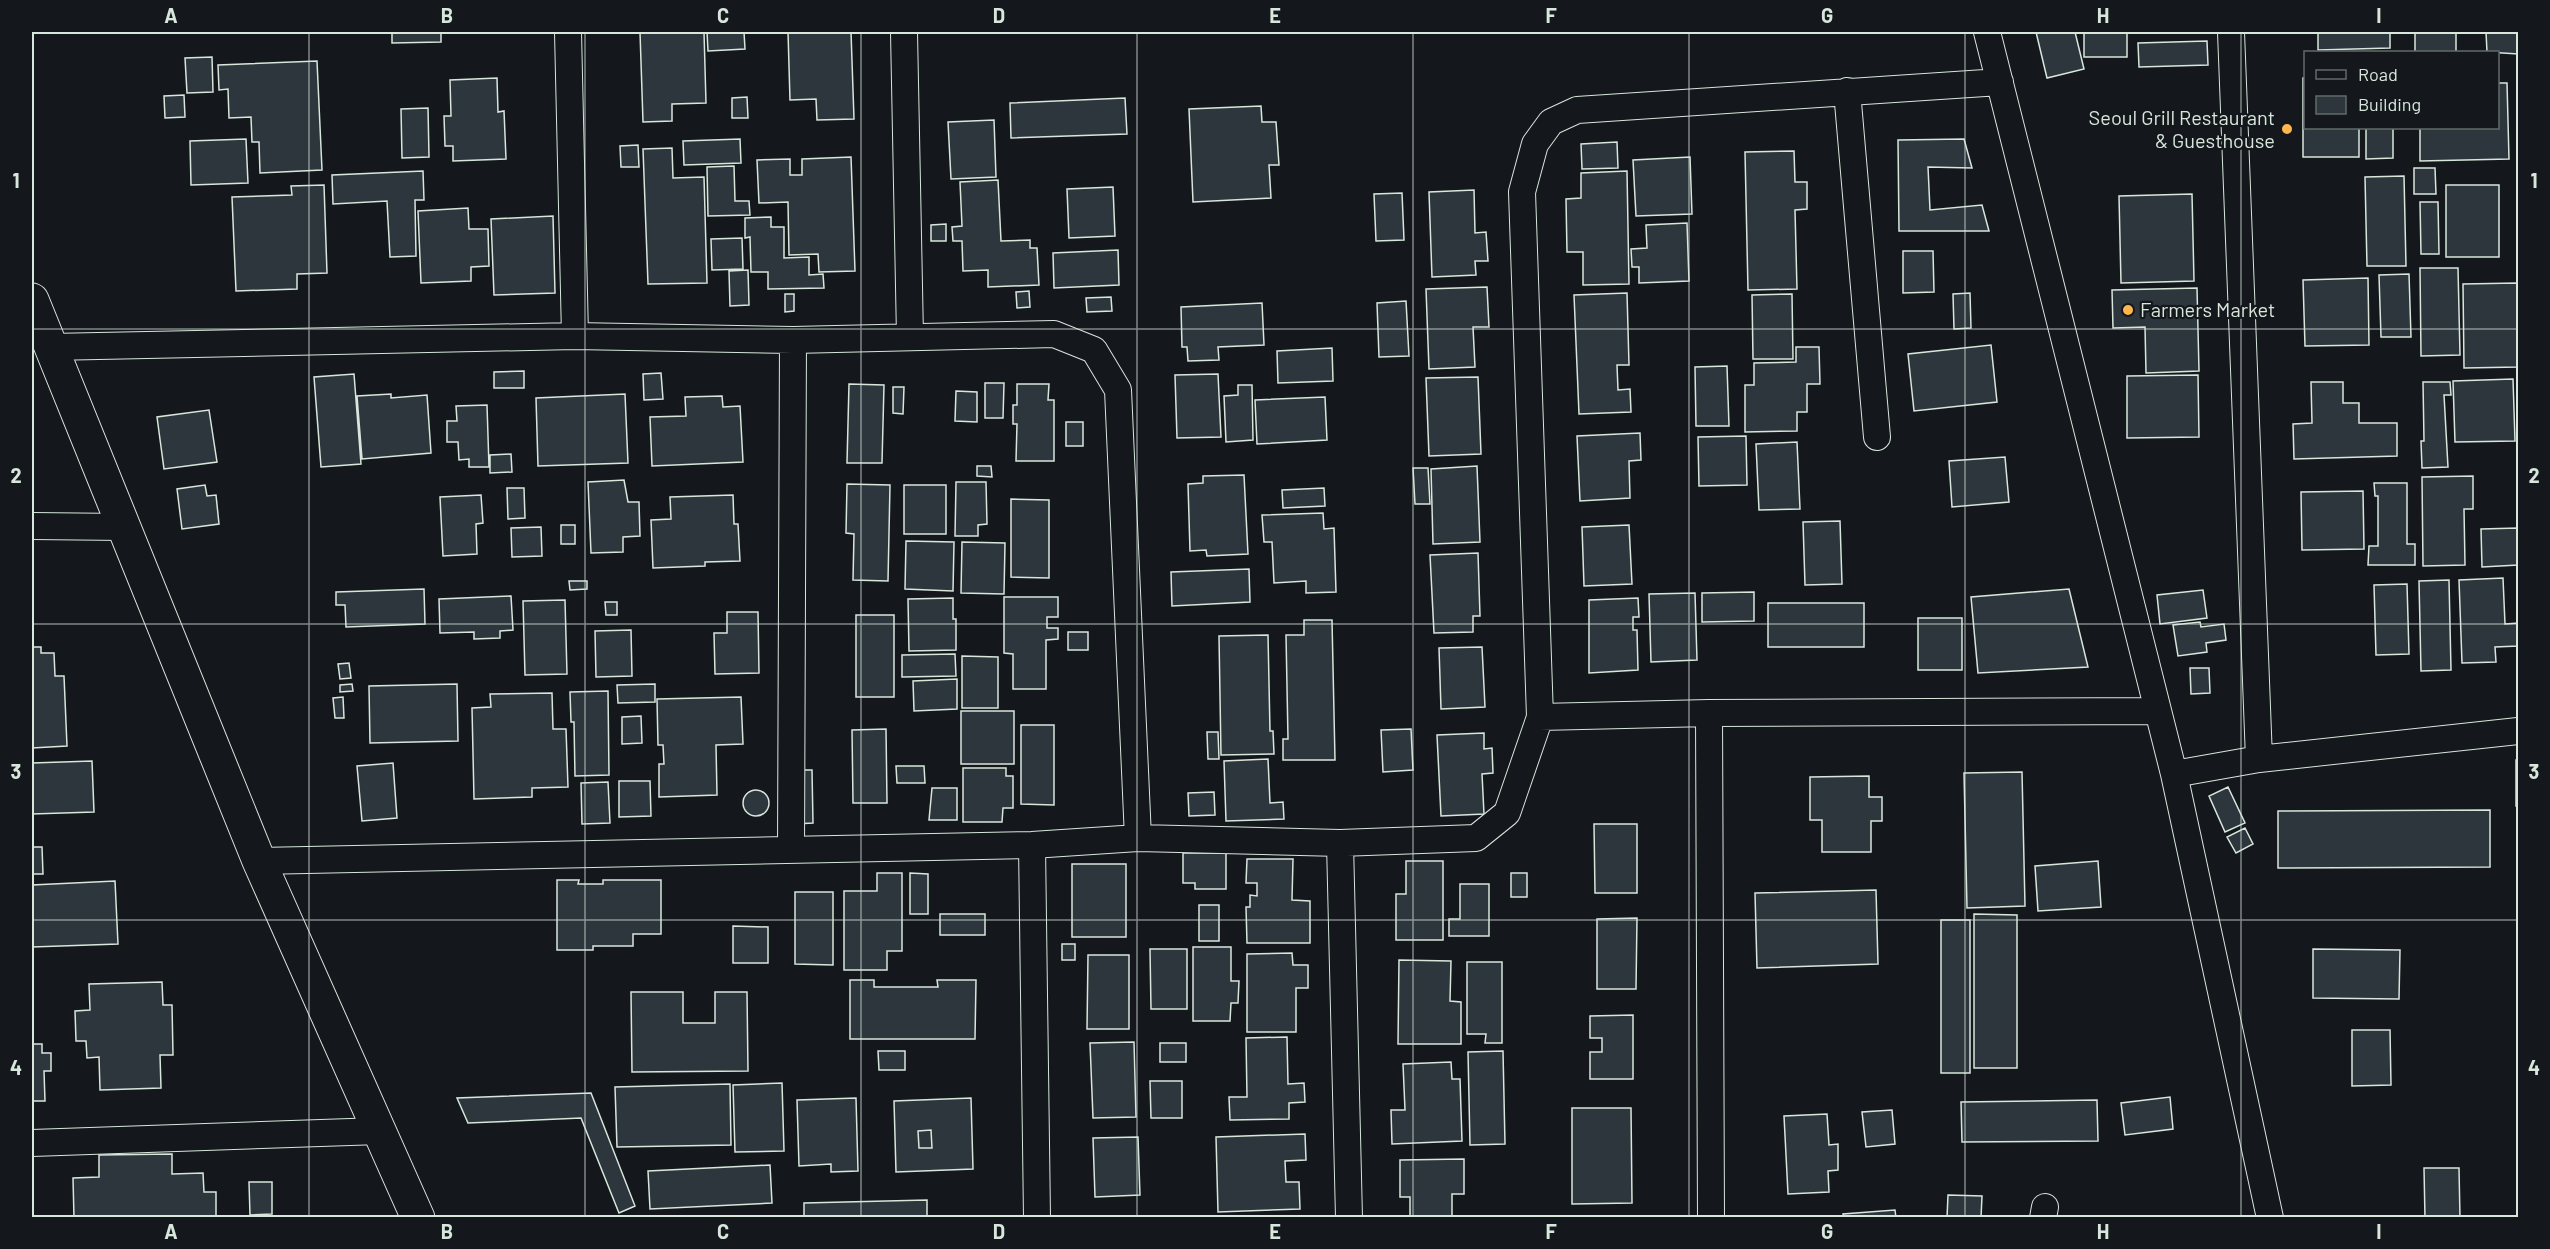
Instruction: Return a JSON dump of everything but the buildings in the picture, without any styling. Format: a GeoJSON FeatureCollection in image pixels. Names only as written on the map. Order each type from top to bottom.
{"type":"FeatureCollection","features":[{"type":"Feature","properties":{"kind":"street"},"geometry":{"type":"LineString","coordinates":[[568,32],[575,336]]}},
{"type":"Feature","properties":{"kind":"street"},"geometry":{"type":"LineString","coordinates":[[904,32],[910,337]]}},
{"type":"Feature","properties":{"kind":"street"},"geometry":{"type":"LineString","coordinates":[[1987,32],[2174,774],[2270,1218]]}},
{"type":"Feature","properties":{"kind":"street"},"geometry":{"type":"LineString","coordinates":[[2231,32],[2259,759]]}},
{"type":"Feature","properties":{"kind":"street"},"geometry":{"type":"LineString","coordinates":[[259,861],[1032,845],[1138,838],[1340,843],[1476,838],[1507,813],[1540,717],[1522,192],[1535,144],[1551,122],[1577,110],[2000,82]]}},
{"type":"Feature","properties":{"kind":"street"},"geometry":{"type":"LineString","coordinates":[[1847,92],[1877,437]]}},
{"type":"Feature","properties":{"kind":"street"},"geometry":{"type":"LineString","coordinates":[[32,300],[259,861],[418,1218]]}},
{"type":"Feature","properties":{"kind":"street"},"geometry":{"type":"LineString","coordinates":[[50,347],[575,336],[793,340],[1054,334],[1094,350],[1118,390],[1138,838]]}},
{"type":"Feature","properties":{"kind":"street"},"geometry":{"type":"LineString","coordinates":[[790,849],[793,340]]}},
{"type":"Feature","properties":{"kind":"street"},"geometry":{"type":"LineString","coordinates":[[32,526],[124,527]]}},
{"type":"Feature","properties":{"kind":"street"},"geometry":{"type":"LineString","coordinates":[[1540,717],[1708,713],[2158,711]]}},
{"type":"Feature","properties":{"kind":"street"},"geometry":{"type":"LineString","coordinates":[[1708,713],[1711,1218]]}},
{"type":"Feature","properties":{"kind":"street"},"geometry":{"type":"LineString","coordinates":[[2174,774],[2259,759],[2518,731]]}},
{"type":"Feature","properties":{"kind":"street"},"geometry":{"type":"LineString","coordinates":[[1340,843],[1350,1218]]}},
{"type":"Feature","properties":{"kind":"street"},"geometry":{"type":"LineString","coordinates":[[1032,845],[1037,1218]]}},
{"type":"Feature","properties":{"kind":"street"},"geometry":{"type":"LineString","coordinates":[[32,1143],[380,1131]]}},
{"type":"Feature","properties":{"kind":"place","name":"Seoul Grill Restaurant & Guesthouse"},"geometry":{"type":"Point","coordinates":[2287,129]}},
{"type":"Feature","properties":{"kind":"place","name":"Farmers Market"},"geometry":{"type":"Point","coordinates":[2128,310]}}]}
